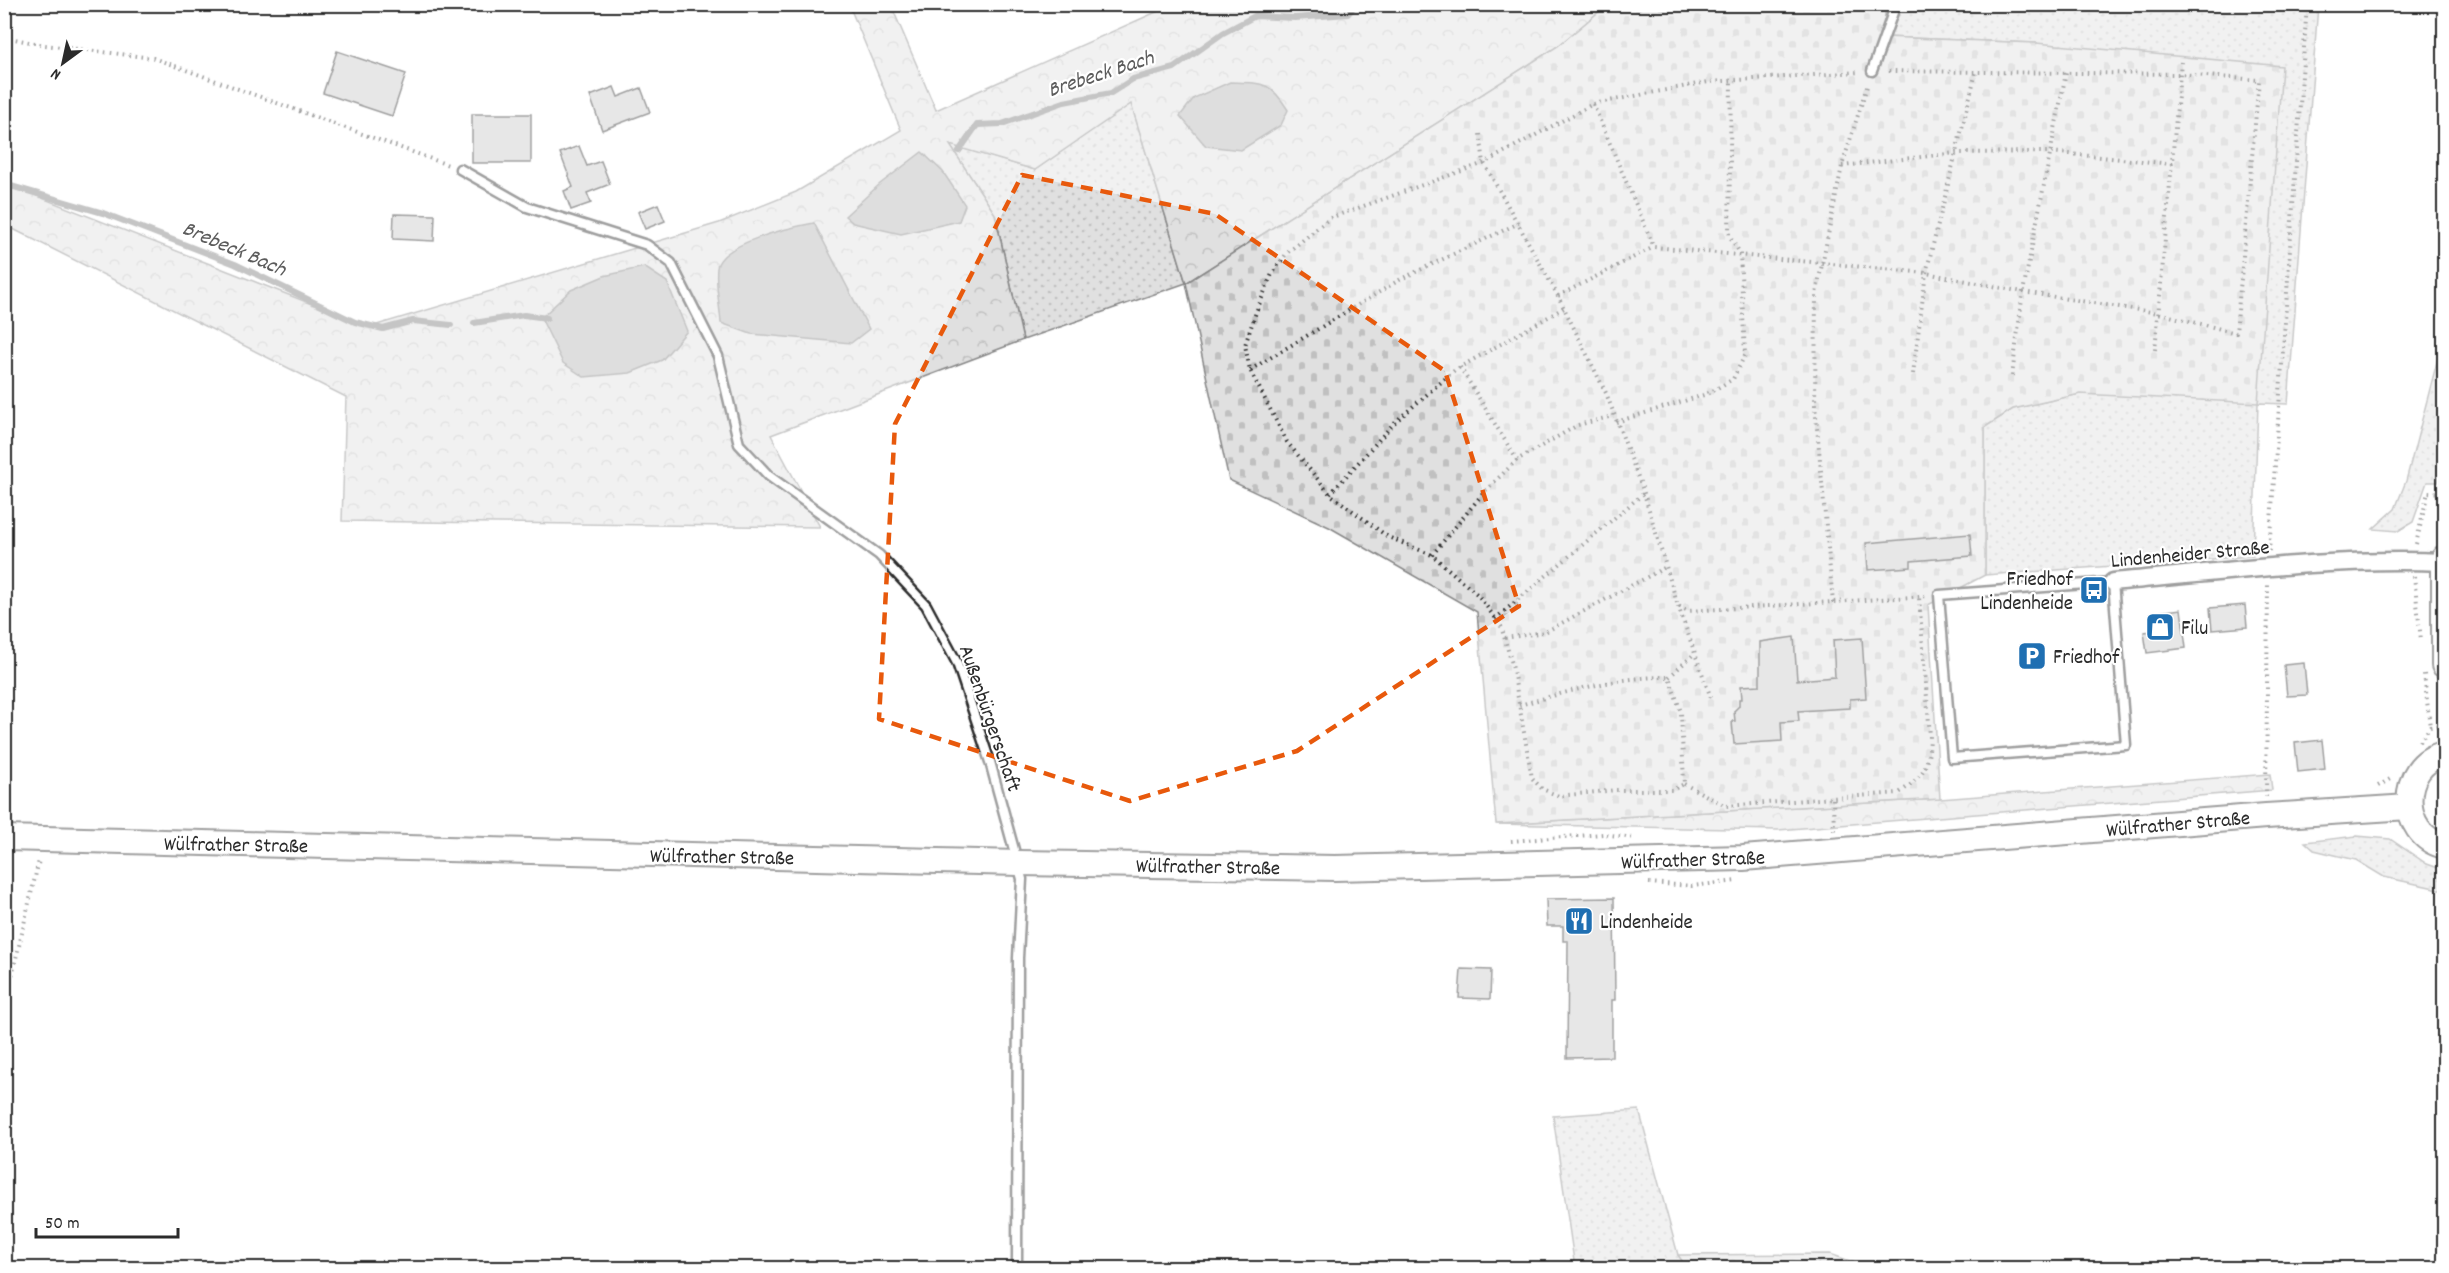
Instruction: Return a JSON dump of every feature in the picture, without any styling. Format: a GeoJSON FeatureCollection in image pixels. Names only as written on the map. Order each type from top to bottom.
{"type":"FeatureCollection","features":[{"type":"Feature","properties":{"kind":"main road"},"geometry":{"type":"LineString","coordinates":[[2444,561],[2445,665]]}},
{"type":"Feature","properties":{"kind":"main road"},"geometry":{"type":"LineString","coordinates":[[2445,754],[2424,764],[2414,776],[2409,792],[2409,807],[2414,823],[2424,836],[2445,846]]}},
{"type":"Feature","properties":{"kind":"main road","name":"Wülfrather Straße"},"geometry":{"type":"LineString","coordinates":[[4,838],[1018,863],[1335,868],[1743,858],[2267,802],[2409,807]]}},
{"type":"Feature","properties":{"kind":"street","name":"Lindenheider Straße"},"geometry":{"type":"LineString","coordinates":[[2113,582],[2268,568],[2444,561]]}},
{"type":"Feature","properties":{"kind":"lane"},"geometry":{"type":"LineString","coordinates":[[1872,71],[1896,4]]}},
{"type":"Feature","properties":{"kind":"lane","name":"Außenbürgerschaft"},"geometry":{"type":"LineString","coordinates":[[460,169],[527,207],[647,245],[671,263],[718,356],[739,444],[769,476],[879,555],[926,605],[957,663],[990,762],[1022,879],[1018,958],[1017,1269]]}},
{"type":"Feature","properties":{"kind":"lane"},"geometry":{"type":"LineString","coordinates":[[1940,595],[1952,758],[2115,746],[2126,745],[2113,582]]}},
{"type":"Feature","properties":{"kind":"lane","name":"Lindenheider Straße"},"geometry":{"type":"LineString","coordinates":[[1940,595],[2113,582]]}},
{"type":"Feature","properties":{"kind":"path"},"geometry":{"type":"LineString","coordinates":[[2267,802],[2268,568],[2307,4]]}},
{"type":"Feature","properties":{"kind":"path"},"geometry":{"type":"LineString","coordinates":[[4,37],[45,45],[153,58],[460,169]]}},
{"type":"Feature","properties":{"kind":"path"},"geometry":{"type":"LineString","coordinates":[[2156,350],[2181,62]]}},
{"type":"Feature","properties":{"kind":"path"},"geometry":{"type":"LineString","coordinates":[[1833,603],[1815,405],[1816,294],[1842,166],[1872,71]]}},
{"type":"Feature","properties":{"kind":"path"},"geometry":{"type":"LineString","coordinates":[[1558,296],[1654,247],[1926,273],[2023,292],[2158,314],[2236,333],[2259,80],[2180,74],[1872,71],[1708,82],[1593,104],[1484,163],[1330,218],[1287,253],[1272,274],[1245,345],[1250,370],[1287,442],[1330,494],[1388,537],[1432,555],[1478,594],[1495,619],[1504,638],[1532,778],[1542,789],[1559,796],[1616,790],[1672,790],[1684,784]]}},
{"type":"Feature","properties":{"kind":"path"},"geometry":{"type":"LineString","coordinates":[[1913,374],[1926,273],[1976,72]]}},
{"type":"Feature","properties":{"kind":"path"},"geometry":{"type":"LineString","coordinates":[[2012,376],[2023,292],[2066,73]]}},
{"type":"Feature","properties":{"kind":"path"},"geometry":{"type":"LineString","coordinates":[[1616,422],[1707,394],[1733,379],[1745,355],[1740,254],[1729,235],[1731,81]]}},
{"type":"Feature","properties":{"kind":"path"},"geometry":{"type":"LineString","coordinates":[[1593,104],[1654,247]]}},
{"type":"Feature","properties":{"kind":"path"},"geometry":{"type":"LineString","coordinates":[[1480,134],[1484,163],[1558,296],[1606,393],[1644,493],[1678,606],[1711,698]]}},
{"type":"Feature","properties":{"kind":"path"},"geometry":{"type":"LineString","coordinates":[[1842,166],[1956,153],[2050,152],[2172,164]]}},
{"type":"Feature","properties":{"kind":"path"},"geometry":{"type":"LineString","coordinates":[[1250,370],[1401,279],[1519,223]]}},
{"type":"Feature","properties":{"kind":"path"},"geometry":{"type":"LineString","coordinates":[[1330,494],[1394,423],[1460,367],[1564,308]]}},
{"type":"Feature","properties":{"kind":"path"},"geometry":{"type":"LineString","coordinates":[[1460,367],[1517,460]]}},
{"type":"Feature","properties":{"kind":"path"},"geometry":{"type":"LineString","coordinates":[[1432,555],[1485,491],[1517,460],[1578,425],[1613,416]]}},
{"type":"Feature","properties":{"kind":"path"},"geometry":{"type":"LineString","coordinates":[[2413,561],[2428,492],[2445,494]]}},
{"type":"Feature","properties":{"kind":"path"},"geometry":{"type":"LineString","coordinates":[[1495,619],[1644,493]]}},
{"type":"Feature","properties":{"kind":"path"},"geometry":{"type":"LineString","coordinates":[[1504,638],[1545,632],[1666,567]]}},
{"type":"Feature","properties":{"kind":"path"},"geometry":{"type":"LineString","coordinates":[[1678,606],[1688,611],[1940,595]]}},
{"type":"Feature","properties":{"kind":"path"},"geometry":{"type":"LineString","coordinates":[[1684,784],[1726,806],[1899,793],[1920,779],[1929,758],[1919,597]]}},
{"type":"Feature","properties":{"kind":"path"},"geometry":{"type":"LineString","coordinates":[[1519,705],[1594,686],[1646,676],[1669,677],[1695,653]]}},
{"type":"Feature","properties":{"kind":"path"},"geometry":{"type":"LineString","coordinates":[[1669,677],[1681,712],[1684,784]]}},
{"type":"Feature","properties":{"kind":"path"},"geometry":{"type":"LineString","coordinates":[[2419,744],[2430,727],[2445,724]]}},
{"type":"Feature","properties":{"kind":"path"},"geometry":{"type":"LineString","coordinates":[[2368,787],[2380,786],[2393,778],[2400,770]]}},
{"type":"Feature","properties":{"kind":"path"},"geometry":{"type":"LineString","coordinates":[[1833,799],[1834,833]]}},
{"type":"Feature","properties":{"kind":"path"},"geometry":{"type":"LineString","coordinates":[[1824,835],[1846,832]]}},
{"type":"Feature","properties":{"kind":"path"},"geometry":{"type":"LineString","coordinates":[[1503,842],[1603,834],[1643,838]]}},
{"type":"Feature","properties":{"kind":"path"},"geometry":{"type":"LineString","coordinates":[[4,1010],[45,839]]}},
{"type":"Feature","properties":{"kind":"highlighted area"},"geometry":{"type":"Polygon","coordinates":[[[1022,175],[1215,214],[1445,371],[1519,606],[1297,751],[1130,801],[879,719],[895,424],[1022,175]]]}},
{"type":"Feature","properties":{"kind":"green space"},"geometry":{"type":"Polygon","coordinates":[[[849,5],[891,5],[936,110],[1172,5],[1607,5],[1558,46],[1186,283],[1131,104],[1035,170],[950,145],[995,214],[1023,340],[771,435],[820,527],[342,521],[346,397],[5,225],[4,183],[370,327],[719,223],[796,192],[901,130],[849,5]]]}},
{"type":"Feature","properties":{"kind":"green space"},"geometry":{"type":"Polygon","coordinates":[[[1607,5],[1861,5],[1885,8],[1884,37],[2036,43],[2282,66],[2258,403],[2080,394],[2013,409],[1985,427],[1985,575],[1928,605],[1940,799],[1496,824],[1477,612],[1329,527],[1229,480],[1186,283],[1558,46],[1607,5]]]}},
{"type":"Feature","properties":{"kind":"green space"},"geometry":{"type":"Polygon","coordinates":[[[1861,5],[2318,5],[2288,404],[2258,403],[2253,556],[1985,575],[1985,427],[2013,409],[2080,394],[2147,396],[2036,43],[1884,37],[1885,8],[1861,5]]]}},
{"type":"Feature","properties":{"kind":"green space"},"geometry":{"type":"Polygon","coordinates":[[[1131,103],[1186,283],[1023,340],[995,214],[949,144],[1035,170],[1131,103]]]}},
{"type":"Feature","properties":{"kind":"green space"},"geometry":{"type":"Polygon","coordinates":[[[2444,335],[2444,458],[2438,482],[2427,482],[2413,522],[2398,531],[2373,529],[2395,509],[2406,481],[2444,335]]]}},
{"type":"Feature","properties":{"kind":"green space"},"geometry":{"type":"Polygon","coordinates":[[[2270,774],[2272,790],[1778,830],[1496,824],[1940,799],[2270,774]]]}},
{"type":"Feature","properties":{"kind":"green space"},"geometry":{"type":"Polygon","coordinates":[[[2357,836],[2390,839],[2427,864],[2444,870],[2444,890],[2384,877],[2356,860],[2314,850],[2305,842],[2357,836]]]}},
{"type":"Feature","properties":{"kind":"green space"},"geometry":{"type":"Polygon","coordinates":[[[1639,1110],[1678,1255],[1687,1268],[1575,1268],[1553,1116],[1639,1110]]]}},
{"type":"Feature","properties":{"kind":"green space"},"geometry":{"type":"Polygon","coordinates":[[[1830,1254],[1870,1268],[1687,1268],[1678,1255],[1830,1254]]]}},
{"type":"Feature","properties":{"kind":"shaded area"},"geometry":{"type":"Polygon","coordinates":[[[1230,82],[1265,85],[1276,94],[1288,110],[1281,125],[1241,150],[1206,146],[1180,116],[1194,98],[1230,82]]]}},
{"type":"Feature","properties":{"kind":"shaded area"},"geometry":{"type":"Polygon","coordinates":[[[922,152],[943,172],[965,205],[959,221],[901,234],[853,223],[845,216],[880,184],[922,152]]]}},
{"type":"Feature","properties":{"kind":"shaded area"},"geometry":{"type":"Polygon","coordinates":[[[814,223],[869,329],[851,343],[751,334],[721,323],[717,268],[721,259],[730,251],[758,238],[814,223]]]}},
{"type":"Feature","properties":{"kind":"shaded area"},"geometry":{"type":"Polygon","coordinates":[[[644,267],[667,282],[687,331],[662,360],[630,373],[584,377],[563,363],[541,318],[571,290],[604,276],[644,267]]]}},
{"type":"Feature","properties":{"kind":"building"},"geometry":{"type":"Polygon","coordinates":[[[337,51],[406,74],[392,116],[323,93],[337,51]]]}},
{"type":"Feature","properties":{"kind":"building"},"geometry":{"type":"Polygon","coordinates":[[[614,87],[618,97],[641,88],[650,112],[602,130],[590,96],[614,87]]]}},
{"type":"Feature","properties":{"kind":"building"},"geometry":{"type":"Polygon","coordinates":[[[472,114],[531,114],[531,163],[472,163],[472,114]]]}},
{"type":"Feature","properties":{"kind":"building"},"geometry":{"type":"Polygon","coordinates":[[[579,146],[587,166],[601,161],[610,184],[587,193],[591,203],[571,210],[564,191],[573,187],[560,153],[579,146]]]}},
{"type":"Feature","properties":{"kind":"building"},"geometry":{"type":"Polygon","coordinates":[[[658,204],[665,221],[645,229],[638,212],[658,204]]]}},
{"type":"Feature","properties":{"kind":"building"},"geometry":{"type":"Polygon","coordinates":[[[394,214],[435,215],[434,241],[393,239],[394,214]]]}},
{"type":"Feature","properties":{"kind":"building"},"geometry":{"type":"Polygon","coordinates":[[[1970,534],[1972,556],[1911,561],[1911,567],[1868,570],[1866,543],[1970,534]]]}},
{"type":"Feature","properties":{"kind":"building"},"geometry":{"type":"Polygon","coordinates":[[[2245,605],[2247,627],[2212,630],[2210,608],[2245,605]]]}},
{"type":"Feature","properties":{"kind":"building"},"geometry":{"type":"Polygon","coordinates":[[[2181,609],[2186,648],[2147,653],[2144,632],[2154,631],[2151,613],[2181,609]]]}},
{"type":"Feature","properties":{"kind":"building"},"geometry":{"type":"Polygon","coordinates":[[[1794,637],[1797,680],[1835,677],[1833,640],[1862,638],[1866,698],[1850,699],[1850,708],[1798,711],[1799,721],[1781,722],[1782,741],[1734,744],[1732,721],[1735,721],[1734,711],[1739,706],[1739,699],[1742,699],[1741,686],[1760,685],[1760,642],[1794,637]]]}},
{"type":"Feature","properties":{"kind":"building"},"geometry":{"type":"Polygon","coordinates":[[[2304,663],[2307,695],[2287,696],[2284,665],[2304,663]]]}},
{"type":"Feature","properties":{"kind":"building"},"geometry":{"type":"Polygon","coordinates":[[[2322,740],[2325,769],[2298,772],[2295,743],[2322,740]]]}},
{"type":"Feature","properties":{"kind":"building"},"geometry":{"type":"Polygon","coordinates":[[[1614,898],[1615,1000],[1612,1000],[1612,1057],[1567,1058],[1568,941],[1563,941],[1563,926],[1547,926],[1546,899],[1614,898]]]}},
{"type":"Feature","properties":{"kind":"building"},"geometry":{"type":"Polygon","coordinates":[[[1461,969],[1491,970],[1490,999],[1459,998],[1461,969]]]}},
{"type":"Feature","properties":{"kind":"waterway","name":"Brebeck Bach"},"geometry":{"type":"LineString","coordinates":[[959,151],[977,125],[1002,124],[1064,102],[1111,93],[1133,79],[1174,68],[1223,33],[1255,16],[1295,18],[1348,14],[1356,4]]}},
{"type":"Feature","properties":{"kind":"waterway","name":"Brebeck Bach"},"geometry":{"type":"LineString","coordinates":[[4,184],[103,213],[235,264],[355,322],[383,329],[413,321],[451,325]]}},
{"type":"Feature","properties":{"kind":"waterway","name":"Brebeck Bach"},"geometry":{"type":"LineString","coordinates":[[474,323],[524,315],[547,318]]}},
{"type":"Feature","properties":{"kind":"place","name":"Friedhof Lindenheide"},"geometry":{"type":"Point","coordinates":[2094,590]}},
{"type":"Feature","properties":{"kind":"place","name":"Filu"},"geometry":{"type":"Point","coordinates":[2160,627]}},
{"type":"Feature","properties":{"kind":"place","name":"Friedhof"},"geometry":{"type":"Point","coordinates":[2032,656]}},
{"type":"Feature","properties":{"kind":"place","name":"Lindenheide"},"geometry":{"type":"Point","coordinates":[1579,921]}}]}
